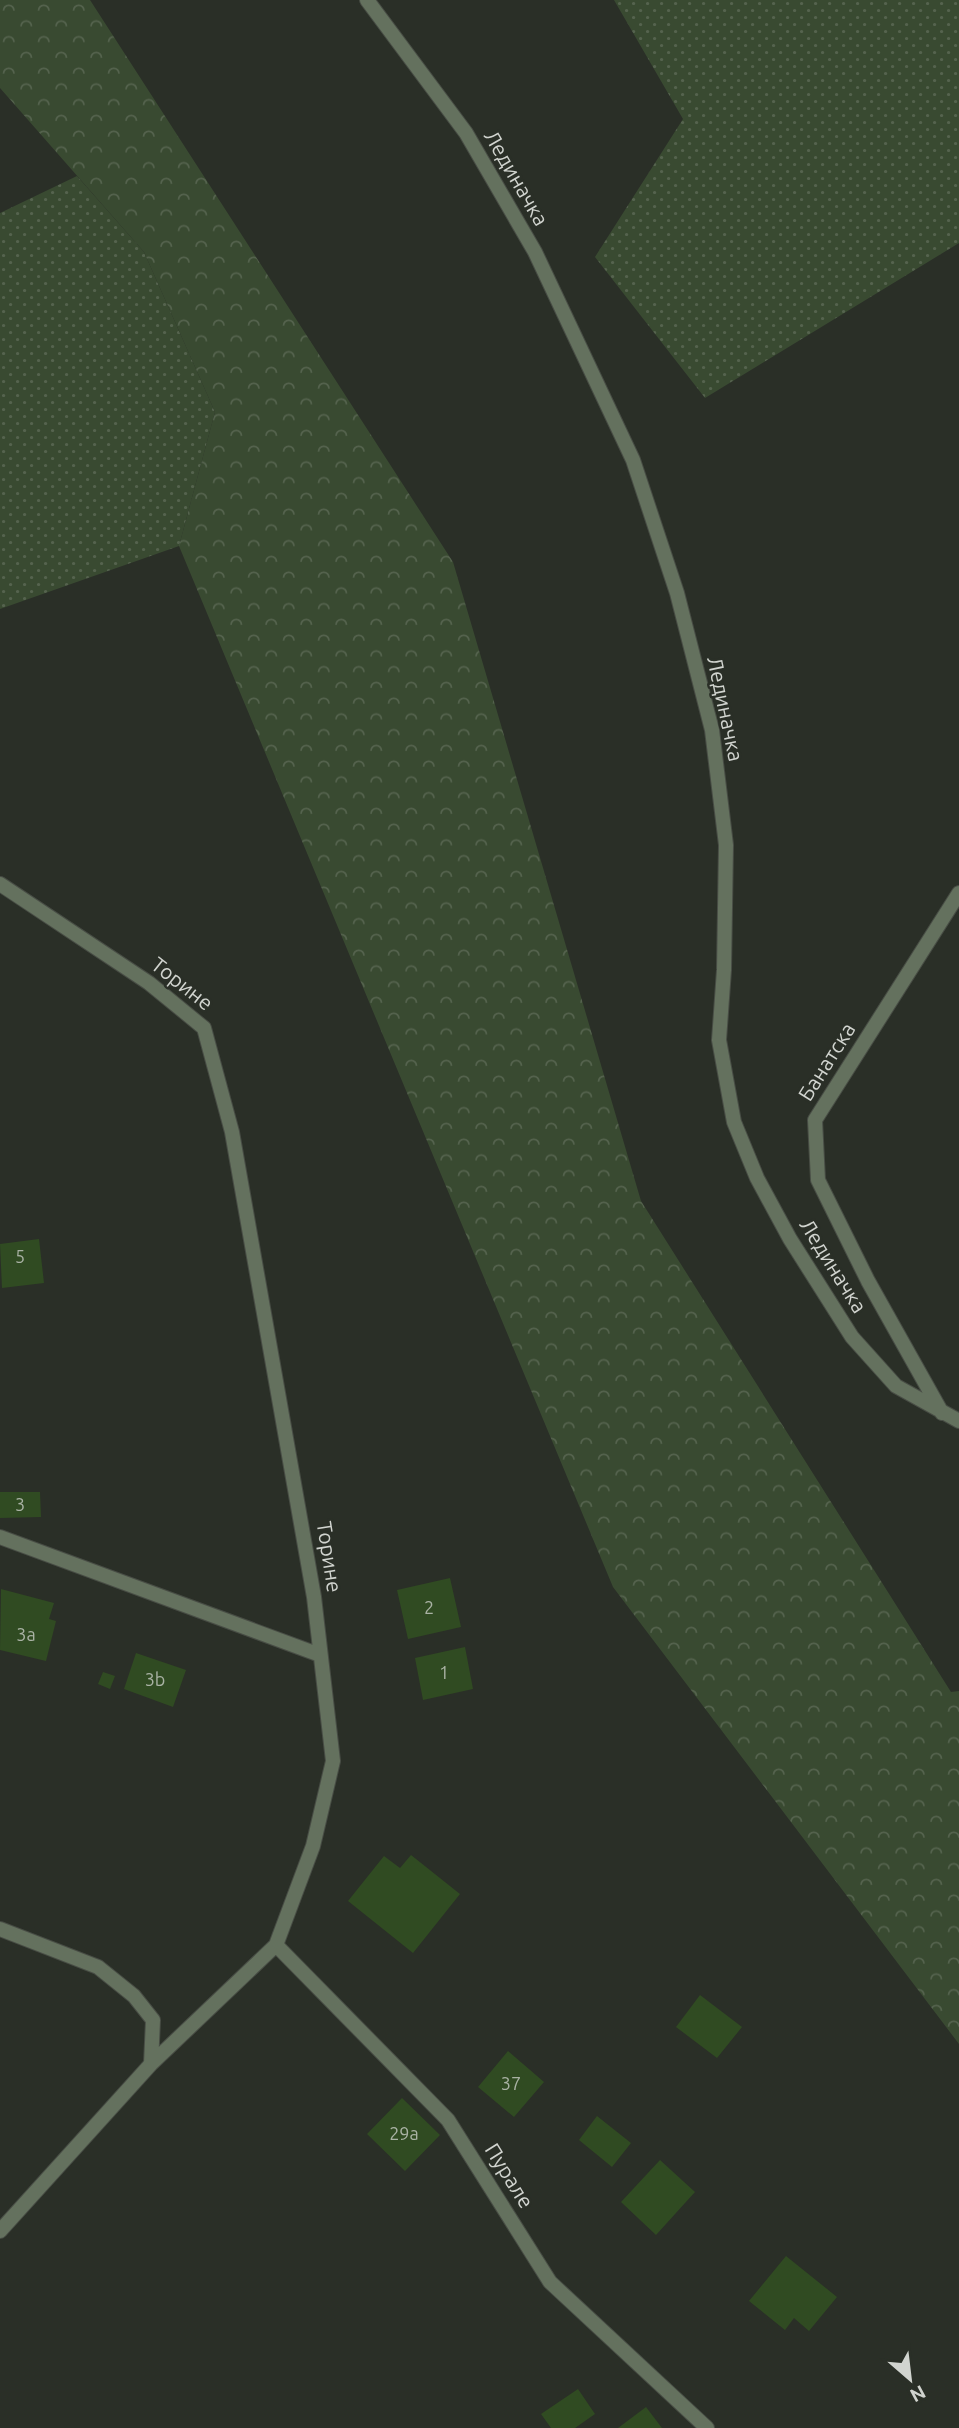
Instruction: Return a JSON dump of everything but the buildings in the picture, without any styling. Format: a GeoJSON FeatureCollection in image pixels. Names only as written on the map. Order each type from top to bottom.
{"type":"FeatureCollection","features":[{"type":"Feature","properties":{"kind":"street","name":"Лединачка"},"geometry":{"type":"LineString","coordinates":[[367,0],[466,133],[535,252],[633,460],[677,593],[712,730],[726,845],[724,970],[719,1040],[734,1122],[757,1178],[790,1239],[852,1337],[895,1386],[959,1422]]}},
{"type":"Feature","properties":{"kind":"street","name":"Торине"},"geometry":{"type":"LineString","coordinates":[[0,884],[149,983],[204,1028],[234,1146],[314,1597],[333,1761],[313,1846],[276,1945],[151,2064]]}},
{"type":"Feature","properties":{"kind":"street","name":"Банатска"},"geometry":{"type":"LineString","coordinates":[[942,1414],[868,1281],[818,1180],[815,1120],[959,893]]}},
{"type":"Feature","properties":{"kind":"street"},"geometry":{"type":"LineString","coordinates":[[0,1537],[320,1655]]}},
{"type":"Feature","properties":{"kind":"street"},"geometry":{"type":"LineString","coordinates":[[0,1929],[98,1967],[134,1996],[153,2020],[151,2064],[0,2231]]}},
{"type":"Feature","properties":{"kind":"street","name":"Пурале"},"geometry":{"type":"LineString","coordinates":[[276,1945],[448,2120],[550,2282],[707,2428]]}},
{"type":"Feature","properties":{"kind":"green space"},"geometry":{"type":"Polygon","coordinates":[[[0,0],[90,0],[453,562],[641,1201],[951,1692],[959,1691],[959,2044],[613,1587],[179,546],[215,412],[144,252],[0,88],[0,0]]]}},
{"type":"Feature","properties":{"kind":"green space"},"geometry":{"type":"Polygon","coordinates":[[[614,0],[959,0],[959,243],[705,398],[595,257],[683,119],[614,0]]]}},
{"type":"Feature","properties":{"kind":"green space"},"geometry":{"type":"Polygon","coordinates":[[[77,176],[144,252],[215,412],[179,546],[0,609],[0,213],[77,176]]]}}]}
